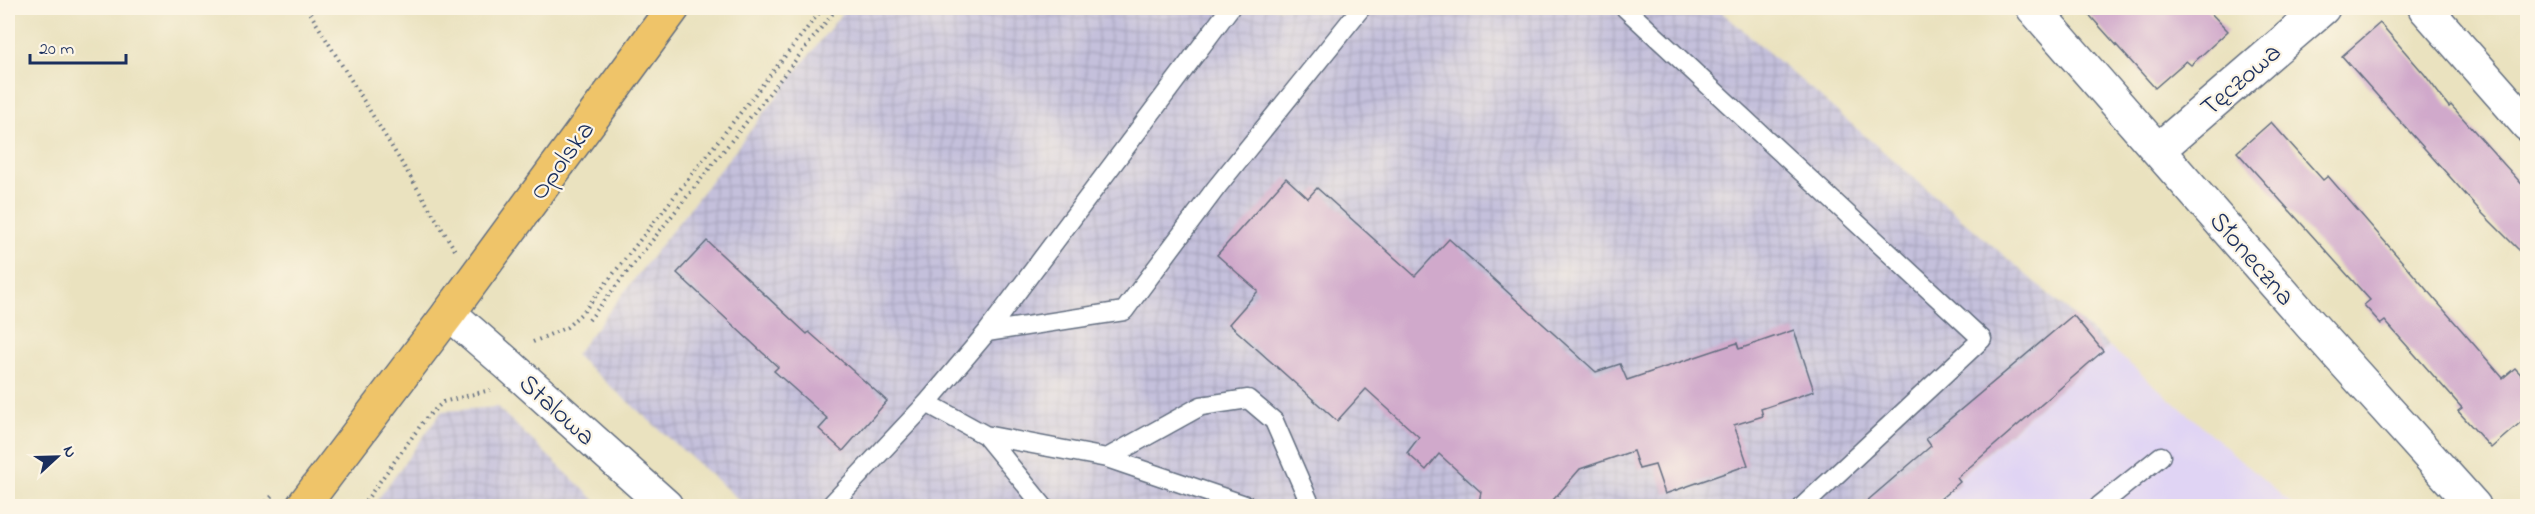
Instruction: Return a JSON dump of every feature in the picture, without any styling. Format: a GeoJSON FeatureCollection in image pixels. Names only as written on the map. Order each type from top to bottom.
{"type":"FeatureCollection","features":[{"type":"Feature","properties":{"kind":"main road","name":"Opolska"},"geometry":{"type":"LineString","coordinates":[[303,507],[449,314],[673,8]]}},
{"type":"Feature","properties":{"kind":"street","name":"Słoneczna"},"geometry":{"type":"LineString","coordinates":[[2033,8],[2474,507]]}},
{"type":"Feature","properties":{"kind":"street","name":"Tęczowa"},"geometry":{"type":"LineString","coordinates":[[2158,150],[2323,8]]}},
{"type":"Feature","properties":{"kind":"street"},"geometry":{"type":"LineString","coordinates":[[2425,8],[2528,125]]}},
{"type":"Feature","properties":{"kind":"street","name":"Stalowa"},"geometry":{"type":"LineString","coordinates":[[449,314],[666,507]]}},
{"type":"Feature","properties":{"kind":"lane"},"geometry":{"type":"LineString","coordinates":[[830,507],[927,403],[987,332],[1230,8]]}},
{"type":"Feature","properties":{"kind":"lane"},"geometry":{"type":"LineString","coordinates":[[987,332],[1124,311],[1216,188],[1361,8]]}},
{"type":"Feature","properties":{"kind":"lane"},"geometry":{"type":"LineString","coordinates":[[1625,8],[1982,339],[1803,507]]}},
{"type":"Feature","properties":{"kind":"lane"},"geometry":{"type":"LineString","coordinates":[[1107,458],[1201,406],[1248,399],[1274,421],[1311,507]]}},
{"type":"Feature","properties":{"kind":"lane"},"geometry":{"type":"LineString","coordinates":[[927,403],[985,435],[1107,458],[1248,507]]}},
{"type":"Feature","properties":{"kind":"lane"},"geometry":{"type":"LineString","coordinates":[[985,435],[1043,507]]}},
{"type":"Feature","properties":{"kind":"lane"},"geometry":{"type":"LineString","coordinates":[[2099,507],[2161,456]]}},
{"type":"Feature","properties":{"kind":"path"},"geometry":{"type":"LineString","coordinates":[[307,8],[391,142],[472,281]]}},
{"type":"Feature","properties":{"kind":"path"},"geometry":{"type":"LineString","coordinates":[[531,344],[567,327],[584,311],[823,8]]}},
{"type":"Feature","properties":{"kind":"path"},"geometry":{"type":"LineString","coordinates":[[589,320],[837,8]]}},
{"type":"Feature","properties":{"kind":"path"},"geometry":{"type":"LineString","coordinates":[[362,507],[426,418],[442,402],[488,392],[492,386]]}},
{"type":"Feature","properties":{"kind":"shaded area"},"geometry":{"type":"Polygon","coordinates":[[[846,8],[1717,8],[2109,346],[1958,478],[1961,483],[1932,506],[746,506],[575,355],[846,8]]]}},
{"type":"Feature","properties":{"kind":"shaded area"},"geometry":{"type":"Polygon","coordinates":[[[2109,346],[2294,506],[1933,506],[1961,483],[1958,479],[2109,346]]]}},
{"type":"Feature","properties":{"kind":"shaded area"},"geometry":{"type":"Polygon","coordinates":[[[497,407],[601,506],[373,506],[442,411],[497,407]]]}},
{"type":"Feature","properties":{"kind":"building"},"geometry":{"type":"Polygon","coordinates":[[[2083,8],[2206,8],[2228,31],[2191,65],[2186,61],[2155,88],[2083,8]]]}},
{"type":"Feature","properties":{"kind":"building"},"geometry":{"type":"Polygon","coordinates":[[[2380,23],[2449,107],[2451,105],[2528,191],[2528,259],[2483,214],[2342,56],[2380,23]]]}},
{"type":"Feature","properties":{"kind":"building"},"geometry":{"type":"Polygon","coordinates":[[[2271,122],[2323,180],[2328,176],[2503,378],[2515,368],[2528,382],[2528,416],[2491,448],[2458,411],[2462,408],[2385,321],[2381,324],[2364,305],[2370,300],[2237,152],[2271,122]]]}},
{"type":"Feature","properties":{"kind":"building"},"geometry":{"type":"Polygon","coordinates":[[[1286,178],[1308,198],[1317,188],[1415,276],[1449,239],[1596,372],[1620,364],[1627,380],[1737,343],[1739,349],[1794,330],[1814,391],[1761,409],[1763,416],[1734,425],[1748,465],[1665,494],[1655,465],[1639,469],[1633,451],[1580,469],[1547,507],[1478,507],[1481,492],[1439,454],[1426,470],[1407,453],[1419,437],[1366,389],[1337,421],[1229,324],[1258,291],[1217,255],[1286,178]]]}},
{"type":"Feature","properties":{"kind":"building"},"geometry":{"type":"Polygon","coordinates":[[[707,241],[807,334],[809,332],[887,401],[843,451],[819,429],[828,419],[774,371],[778,367],[677,273],[707,241]]]}},
{"type":"Feature","properties":{"kind":"building"},"geometry":{"type":"Polygon","coordinates":[[[2073,315],[2103,351],[1957,478],[1960,482],[1931,507],[1860,507],[1931,446],[1926,439],[2073,315]]]}}]}
